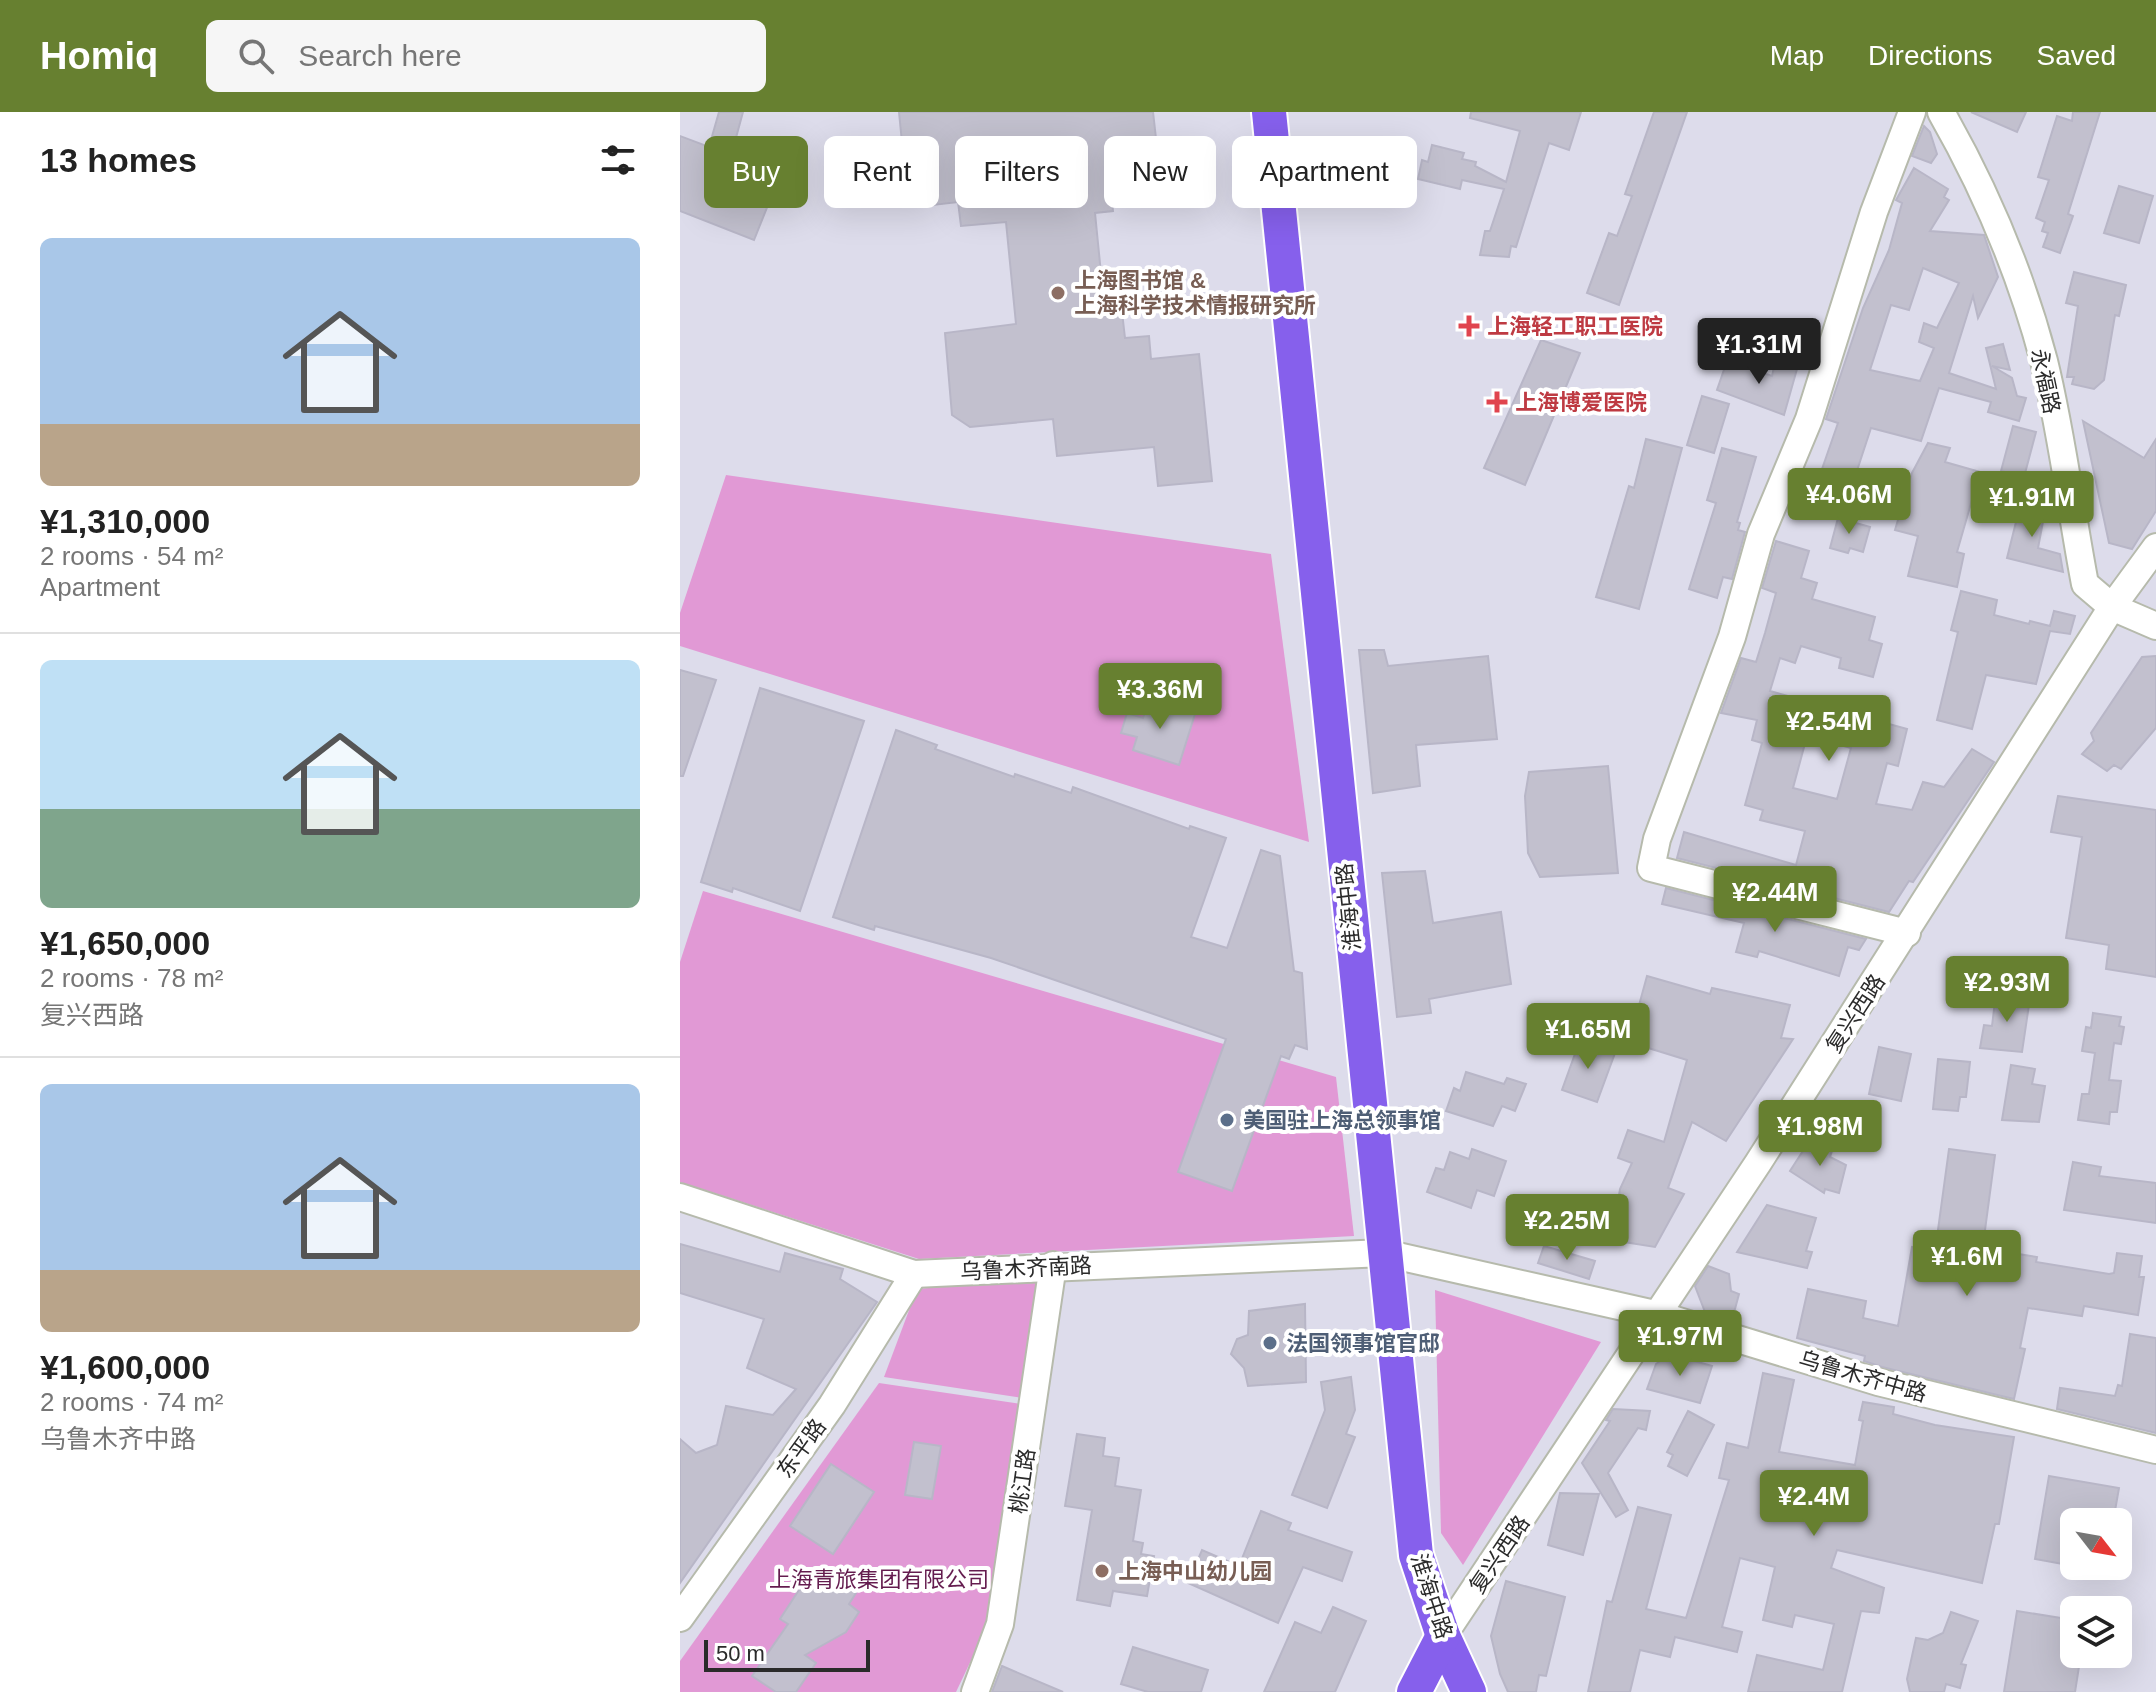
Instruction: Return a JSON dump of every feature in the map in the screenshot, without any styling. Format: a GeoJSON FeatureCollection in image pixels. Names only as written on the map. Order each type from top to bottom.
{"type":"FeatureCollection","features":[{"type":"Feature","properties":{"kind":"main road","name":"淮海中路"},"geometry":{"type":"LineString","coordinates":[[1269,112],[1416,1555],[1443,1636],[1469,1692]]}},
{"type":"Feature","properties":{"kind":"main road"},"geometry":{"type":"LineString","coordinates":[[1414,1692],[1443,1636]]}},
{"type":"Feature","properties":{"kind":"street"},"geometry":{"type":"LineString","coordinates":[[1907,933],[1651,868],[1657,839],[1732,637],[1761,534],[1809,419],[1874,212],[1912,112]]}},
{"type":"Feature","properties":{"kind":"street","name":"永福路"},"geometry":{"type":"LineString","coordinates":[[1941,112],[1971,165],[2015,270],[2044,362],[2085,584],[2112,607],[2156,626]]}},
{"type":"Feature","properties":{"kind":"street","name":"复兴西路"},"geometry":{"type":"LineString","coordinates":[[1443,1636],[1659,1315],[1907,933],[2112,607],[2156,547]]}},
{"type":"Feature","properties":{"kind":"street","name":"乌鲁木齐南路"},"geometry":{"type":"LineString","coordinates":[[680,1197],[914,1274],[1053,1265],[1384,1253]]}},
{"type":"Feature","properties":{"kind":"street","name":"乌鲁木齐中路"},"geometry":{"type":"LineString","coordinates":[[1384,1253],[1659,1315],[1878,1382],[2156,1450]]}},
{"type":"Feature","properties":{"kind":"street","name":"桃江路"},"geometry":{"type":"LineString","coordinates":[[975,1692],[1000,1624],[1053,1265]]}},
{"type":"Feature","properties":{"kind":"street","name":"东平路"},"geometry":{"type":"LineString","coordinates":[[680,1618],[832,1405],[914,1274]]}},
{"type":"Feature","properties":{"kind":"green space"},"geometry":{"type":"Polygon","coordinates":[[[726,475],[1271,554],[1309,842],[680,646],[680,613],[726,475]]]}},
{"type":"Feature","properties":{"kind":"green space"},"geometry":{"type":"Polygon","coordinates":[[[703,891],[1336,1077],[1354,1236],[919,1259],[680,1182],[680,962],[703,891]]]}},
{"type":"Feature","properties":{"kind":"green space"},"geometry":{"type":"Polygon","coordinates":[[[1038,1278],[1023,1398],[884,1377],[917,1289],[1038,1278]]]}},
{"type":"Feature","properties":{"kind":"green space"},"geometry":{"type":"Polygon","coordinates":[[[1435,1290],[1601,1342],[1463,1565],[1441,1533],[1435,1290]]]}},
{"type":"Feature","properties":{"kind":"green space","name":"上海青旅集团有限公司"},"geometry":{"type":"Polygon","coordinates":[[[879,1383],[1021,1404],[986,1629],[956,1692],[680,1692],[680,1661],[879,1383]]]}},
{"type":"Feature","properties":{"kind":"building"},"geometry":{"type":"Polygon","coordinates":[[[719,112],[743,112],[736,136],[712,136],[719,112]]]}},
{"type":"Feature","properties":{"kind":"building","name":"上海图书馆 & 上海科学技术情报研究所"},"geometry":{"type":"Polygon","coordinates":[[[899,112],[1153,112],[1156,136],[1104,136],[1104,208],[1113,208],[1113,211],[1095,213],[1105,314],[1122,312],[1125,338],[1149,336],[1151,359],[1199,354],[1212,481],[1158,486],[1154,447],[1057,456],[1053,419],[970,427],[952,415],[945,333],[1016,324],[1006,222],[961,226],[959,208],[1088,208],[1088,136],[955,136],[955,202],[939,204],[939,136],[901,136],[899,112]]]}},
{"type":"Feature","properties":{"kind":"building"},"geometry":{"type":"Polygon","coordinates":[[[1471,112],[1581,112],[1569,150],[1549,143],[1516,247],[1511,246],[1509,257],[1480,255],[1485,231],[1490,231],[1504,189],[1462,180],[1460,189],[1418,179],[1422,160],[1428,162],[1432,145],[1464,153],[1462,159],[1476,162],[1475,166],[1506,182],[1520,131],[1470,118],[1471,112]]]}},
{"type":"Feature","properties":{"kind":"building"},"geometry":{"type":"Polygon","coordinates":[[[1654,112],[1687,112],[1619,305],[1587,293],[1609,233],[1617,236],[1632,196],[1625,194],[1654,112]]]}},
{"type":"Feature","properties":{"kind":"building"},"geometry":{"type":"Polygon","coordinates":[[[1971,112],[2026,112],[2017,132],[1971,112]]]}},
{"type":"Feature","properties":{"kind":"building"},"geometry":{"type":"Polygon","coordinates":[[[2073,112],[2100,112],[2068,214],[2073,216],[2060,253],[2043,247],[2048,233],[2042,231],[2045,222],[2036,218],[2049,180],[2038,177],[2057,116],[2072,121],[2073,112]]]}},
{"type":"Feature","properties":{"kind":"building"},"geometry":{"type":"Polygon","coordinates":[[[1924,126],[1930,132],[1937,154],[1931,163],[1912,156],[1924,126]]]}},
{"type":"Feature","properties":{"kind":"building"},"geometry":{"type":"Polygon","coordinates":[[[680,136],[704,145],[704,208],[767,208],[754,240],[680,211],[680,136]]]}},
{"type":"Feature","properties":{"kind":"building"},"geometry":{"type":"Polygon","coordinates":[[[1914,168],[1948,189],[1944,197],[1949,200],[1930,231],[1984,235],[1998,277],[1978,318],[1973,296],[1949,373],[1996,389],[1986,348],[2003,344],[2010,370],[1992,366],[2012,378],[2017,396],[2026,398],[2019,421],[1988,412],[1991,402],[1939,388],[1921,441],[1871,428],[1846,504],[1818,495],[1826,473],[1821,472],[1838,423],[1826,419],[1863,308],[1889,250],[1902,203],[1896,200],[1914,168]],[[1923,268],[1909,310],[1891,305],[1870,370],[1920,381],[1934,348],[1919,342],[1924,323],[1937,328],[1959,283],[1923,268]]]}},
{"type":"Feature","properties":{"kind":"building"},"geometry":{"type":"Polygon","coordinates":[[[2119,186],[2153,196],[2139,243],[2104,233],[2119,186]]]}},
{"type":"Feature","properties":{"kind":"building"},"geometry":{"type":"Polygon","coordinates":[[[2074,272],[2126,285],[2119,316],[2115,315],[2104,380],[2094,389],[2072,384],[2074,377],[2067,377],[2078,306],[2066,303],[2074,272]]]}},
{"type":"Feature","properties":{"kind":"building"},"geometry":{"type":"Polygon","coordinates":[[[1541,340],[1580,353],[1525,485],[1484,468],[1541,340]]]}},
{"type":"Feature","properties":{"kind":"building"},"geometry":{"type":"Polygon","coordinates":[[[1727,361],[1772,376],[1775,363],[1797,369],[1784,415],[1717,390],[1727,361]]]}},
{"type":"Feature","properties":{"kind":"building"},"geometry":{"type":"Polygon","coordinates":[[[1702,396],[1729,404],[1714,453],[1687,445],[1702,396]]]}},
{"type":"Feature","properties":{"kind":"building"},"geometry":{"type":"Polygon","coordinates":[[[2083,421],[2144,458],[2156,439],[2156,511],[2132,549],[2109,543],[2083,421]]]}},
{"type":"Feature","properties":{"kind":"building"},"geometry":{"type":"Polygon","coordinates":[[[2013,426],[2036,432],[2024,477],[2001,471],[2013,426]]]}},
{"type":"Feature","properties":{"kind":"building"},"geometry":{"type":"Polygon","coordinates":[[[1646,439],[1682,448],[1639,609],[1596,597],[1629,486],[1634,488],[1646,439]]]}},
{"type":"Feature","properties":{"kind":"building"},"geometry":{"type":"Polygon","coordinates":[[[1928,443],[1950,448],[1945,462],[1980,472],[1957,552],[1964,554],[1957,587],[1908,576],[1918,536],[1895,530],[1912,473],[1928,443]]]}},
{"type":"Feature","properties":{"kind":"building"},"geometry":{"type":"Polygon","coordinates":[[[1722,448],[1756,457],[1737,522],[1740,523],[1738,530],[1745,532],[1732,579],[1723,577],[1717,598],[1689,589],[1716,503],[1707,500],[1722,448]]]}},
{"type":"Feature","properties":{"kind":"building"},"geometry":{"type":"Polygon","coordinates":[[[2021,502],[2046,506],[2038,548],[2060,554],[2063,572],[2007,558],[2021,502]]]}},
{"type":"Feature","properties":{"kind":"building"},"geometry":{"type":"Polygon","coordinates":[[[1838,518],[1870,527],[1863,552],[1850,548],[1848,553],[1830,548],[1838,518]]]}},
{"type":"Feature","properties":{"kind":"building"},"geometry":{"type":"Polygon","coordinates":[[[1776,541],[1809,551],[1801,578],[1817,583],[1812,599],[1875,617],[1869,640],[1882,644],[1873,677],[1839,668],[1841,658],[1801,646],[1795,663],[1780,658],[1770,691],[1907,729],[1898,766],[1887,763],[1876,804],[1912,810],[1923,782],[1944,787],[1972,749],[1994,762],[1913,882],[1909,881],[1889,912],[1677,858],[1684,832],[1796,865],[1805,831],[1760,820],[1763,810],[1745,805],[1762,743],[1752,740],[1757,720],[1721,713],[1741,658],[1756,662],[1776,593],[1762,588],[1776,541]],[[1807,736],[1793,788],[1837,799],[1851,748],[1807,736]]]}},
{"type":"Feature","properties":{"kind":"building"},"geometry":{"type":"Polygon","coordinates":[[[1961,591],[1997,600],[1994,615],[2029,624],[2030,621],[2050,626],[2054,611],[2075,616],[2070,634],[2050,631],[2036,684],[1986,675],[1972,729],[1937,720],[1958,632],[1951,630],[1961,591]]]}},
{"type":"Feature","properties":{"kind":"building"},"geometry":{"type":"Polygon","coordinates":[[[1359,650],[1384,650],[1388,666],[1488,656],[1497,739],[1416,745],[1420,786],[1373,793],[1359,650]]]}},
{"type":"Feature","properties":{"kind":"building"},"geometry":{"type":"Polygon","coordinates":[[[2156,656],[2156,728],[2121,769],[2114,765],[2107,771],[2082,754],[2094,741],[2091,733],[2142,657],[2156,656]]]}},
{"type":"Feature","properties":{"kind":"building"},"geometry":{"type":"Polygon","coordinates":[[[680,670],[716,680],[683,776],[680,776],[680,670]]]}},
{"type":"Feature","properties":{"kind":"building"},"geometry":{"type":"Polygon","coordinates":[[[760,688],[864,721],[800,911],[733,888],[732,892],[701,882],[760,688]]]}},
{"type":"Feature","properties":{"kind":"building"},"geometry":{"type":"Polygon","coordinates":[[[1149,700],[1195,714],[1179,765],[1133,750],[1137,737],[1121,733],[1127,713],[1143,718],[1149,700]]]}},
{"type":"Feature","properties":{"kind":"building"},"geometry":{"type":"Polygon","coordinates":[[[896,730],[937,745],[935,749],[1014,777],[1015,774],[1071,793],[1073,787],[1189,829],[1190,826],[1226,838],[1191,937],[1227,948],[1261,850],[1280,856],[1294,971],[1302,973],[1307,1049],[1295,1045],[1289,1059],[1281,1056],[1232,1191],[1178,1172],[1226,1039],[991,958],[833,917],[896,730]]]}},
{"type":"Feature","properties":{"kind":"building"},"geometry":{"type":"Polygon","coordinates":[[[1608,766],[1618,873],[1540,877],[1528,853],[1525,796],[1529,772],[1608,766]]]}},
{"type":"Feature","properties":{"kind":"building"},"geometry":{"type":"Polygon","coordinates":[[[2058,796],[2156,810],[2156,977],[2106,969],[2109,945],[2066,938],[2082,837],[2051,832],[2058,796]]]}},
{"type":"Feature","properties":{"kind":"building"},"geometry":{"type":"Polygon","coordinates":[[[1425,871],[1433,923],[1501,912],[1511,984],[1429,999],[1431,1013],[1397,1017],[1382,873],[1425,871]]]}},
{"type":"Feature","properties":{"kind":"building"},"geometry":{"type":"Polygon","coordinates":[[[1666,888],[1866,939],[1859,950],[1848,947],[1839,976],[1759,951],[1757,957],[1736,952],[1744,923],[1662,904],[1666,888]]]}},
{"type":"Feature","properties":{"kind":"building"},"geometry":{"type":"Polygon","coordinates":[[[1647,976],[1710,994],[1712,988],[1790,1005],[1781,1038],[1793,1039],[1726,1141],[1692,1122],[1668,1188],[1684,1194],[1655,1247],[1618,1241],[1613,1232],[1620,1189],[1632,1163],[1618,1158],[1628,1130],[1664,1142],[1687,1060],[1629,1042],[1647,976]]]}},
{"type":"Feature","properties":{"kind":"building"},"geometry":{"type":"Polygon","coordinates":[[[1996,993],[2030,998],[2022,1052],[1980,1048],[1984,1025],[1992,1026],[1996,993]]]}},
{"type":"Feature","properties":{"kind":"building"},"geometry":{"type":"Polygon","coordinates":[[[2093,1013],[2121,1017],[2119,1026],[2124,1027],[2121,1044],[2114,1043],[2109,1080],[2121,1081],[2117,1112],[2110,1112],[2109,1124],[2078,1120],[2082,1094],[2089,1094],[2095,1053],[2082,1051],[2086,1027],[2091,1028],[2093,1013]]]}},
{"type":"Feature","properties":{"kind":"building"},"geometry":{"type":"Polygon","coordinates":[[[1580,1040],[1615,1053],[1597,1102],[1562,1090],[1580,1040]]]}},
{"type":"Feature","properties":{"kind":"building"},"geometry":{"type":"Polygon","coordinates":[[[1879,1047],[1911,1054],[1901,1101],[1869,1094],[1879,1047]]]}},
{"type":"Feature","properties":{"kind":"building"},"geometry":{"type":"Polygon","coordinates":[[[1938,1059],[1970,1062],[1966,1097],[1960,1097],[1958,1111],[1933,1109],[1938,1059]]]}},
{"type":"Feature","properties":{"kind":"building"},"geometry":{"type":"Polygon","coordinates":[[[2011,1065],[2035,1069],[2032,1084],[2045,1086],[2039,1122],[2002,1120],[2011,1065]]]}},
{"type":"Feature","properties":{"kind":"building"},"geometry":{"type":"Polygon","coordinates":[[[1466,1072],[1504,1084],[1507,1078],[1526,1084],[1515,1111],[1502,1106],[1493,1126],[1446,1111],[1454,1088],[1460,1091],[1466,1072]]]}},
{"type":"Feature","properties":{"kind":"building"},"geometry":{"type":"Polygon","coordinates":[[[1810,1140],[1832,1151],[1830,1157],[1846,1165],[1839,1193],[1825,1189],[1824,1193],[1790,1171],[1810,1140]]]}},
{"type":"Feature","properties":{"kind":"building"},"geometry":{"type":"Polygon","coordinates":[[[1472,1149],[1506,1161],[1494,1196],[1477,1190],[1471,1208],[1427,1192],[1436,1168],[1444,1170],[1450,1152],[1469,1159],[1472,1149]]]}},
{"type":"Feature","properties":{"kind":"building"},"geometry":{"type":"Polygon","coordinates":[[[1949,1149],[1995,1155],[1981,1260],[2016,1266],[2018,1254],[2037,1257],[2036,1262],[2109,1274],[2114,1273],[2117,1253],[2142,1256],[2139,1277],[2144,1277],[2138,1315],[2084,1306],[2082,1316],[2028,1308],[2020,1348],[2025,1349],[2014,1399],[1882,1367],[1864,1361],[1865,1356],[1797,1338],[1808,1289],[1866,1301],[1863,1318],[1898,1326],[1912,1247],[1935,1252],[1949,1149]]]}},
{"type":"Feature","properties":{"kind":"building"},"geometry":{"type":"Polygon","coordinates":[[[2073,1162],[2101,1167],[2099,1176],[2156,1183],[2156,1223],[2064,1210],[2073,1162]]]}},
{"type":"Feature","properties":{"kind":"building"},"geometry":{"type":"Polygon","coordinates":[[[1767,1205],[1816,1218],[1806,1251],[1812,1252],[1807,1268],[1737,1252],[1767,1205]]]}},
{"type":"Feature","properties":{"kind":"building"},"geometry":{"type":"Polygon","coordinates":[[[680,1244],[780,1272],[785,1253],[843,1269],[840,1279],[877,1302],[680,1583],[680,1439],[696,1453],[717,1445],[726,1406],[773,1415],[796,1389],[747,1368],[764,1319],[680,1293],[680,1244]]]}},
{"type":"Feature","properties":{"kind":"building"},"geometry":{"type":"Polygon","coordinates":[[[1544,1246],[1595,1261],[1589,1279],[1538,1263],[1544,1246]]]}},
{"type":"Feature","properties":{"kind":"building"},"geometry":{"type":"Polygon","coordinates":[[[1708,1266],[1729,1274],[1731,1291],[1739,1294],[1732,1320],[1705,1312],[1695,1286],[1708,1266]]]}},
{"type":"Feature","properties":{"kind":"building","name":"法国领事馆官邸"},"geometry":{"type":"Polygon","coordinates":[[[1305,1304],[1306,1382],[1248,1386],[1244,1368],[1231,1354],[1237,1339],[1248,1335],[1249,1311],[1305,1304]]]}},
{"type":"Feature","properties":{"kind":"building"},"geometry":{"type":"Polygon","coordinates":[[[2130,1334],[2156,1338],[2156,1433],[2057,1409],[2060,1388],[2115,1396],[2118,1385],[2122,1386],[2130,1334]]]}},
{"type":"Feature","properties":{"kind":"building"},"geometry":{"type":"Polygon","coordinates":[[[1669,1354],[1712,1366],[1700,1403],[1647,1389],[1656,1364],[1669,1354]]]}},
{"type":"Feature","properties":{"kind":"building"},"geometry":{"type":"Polygon","coordinates":[[[1763,1373],[1794,1380],[1779,1452],[1855,1465],[1863,1402],[1894,1407],[1893,1414],[1935,1425],[2014,1437],[1999,1524],[1995,1524],[1982,1583],[1837,1550],[1831,1568],[1884,1588],[1879,1613],[1861,1611],[1842,1692],[1748,1692],[1757,1655],[1823,1670],[1834,1624],[1795,1615],[1792,1627],[1763,1620],[1775,1567],[1740,1558],[1722,1627],[1742,1632],[1737,1652],[1675,1637],[1670,1657],[1640,1650],[1630,1692],[1588,1692],[1607,1601],[1612,1602],[1638,1507],[1671,1515],[1646,1609],[1686,1618],[1729,1480],[1719,1478],[1727,1443],[1748,1448],[1763,1373]]]}},
{"type":"Feature","properties":{"kind":"building"},"geometry":{"type":"Polygon","coordinates":[[[1351,1377],[1355,1410],[1346,1434],[1355,1437],[1327,1508],[1292,1495],[1325,1410],[1321,1382],[1351,1377]]]}},
{"type":"Feature","properties":{"kind":"building"},"geometry":{"type":"Polygon","coordinates":[[[1613,1409],[1650,1411],[1646,1430],[1638,1428],[1608,1473],[1628,1510],[1616,1517],[1582,1463],[1610,1421],[1606,1420],[1613,1409]]]}},
{"type":"Feature","properties":{"kind":"building"},"geometry":{"type":"Polygon","coordinates":[[[1688,1411],[1714,1425],[1687,1476],[1668,1466],[1673,1455],[1667,1452],[1688,1411]]]}},
{"type":"Feature","properties":{"kind":"building"},"geometry":{"type":"Polygon","coordinates":[[[1077,1434],[1105,1438],[1103,1456],[1119,1458],[1115,1486],[1141,1490],[1133,1541],[1143,1543],[1141,1554],[1154,1556],[1147,1596],[1113,1591],[1110,1606],[1077,1600],[1092,1510],[1065,1506],[1077,1434]]]}},
{"type":"Feature","properties":{"kind":"building"},"geometry":{"type":"Polygon","coordinates":[[[914,1442],[941,1446],[932,1499],[905,1495],[914,1442]]]}},
{"type":"Feature","properties":{"kind":"building"},"geometry":{"type":"Polygon","coordinates":[[[831,1464],[874,1492],[833,1554],[790,1526],[831,1464]]]}},
{"type":"Feature","properties":{"kind":"building"},"geometry":{"type":"Polygon","coordinates":[[[2049,1476],[2119,1488],[2115,1508],[2060,1508],[2060,1563],[2035,1559],[2049,1476]]]}},
{"type":"Feature","properties":{"kind":"building"},"geometry":{"type":"Polygon","coordinates":[[[1560,1493],[1599,1494],[1583,1555],[1548,1545],[1560,1493]]]}},
{"type":"Feature","properties":{"kind":"building"},"geometry":{"type":"Polygon","coordinates":[[[1261,1511],[1291,1523],[1288,1530],[1352,1552],[1342,1581],[1303,1567],[1278,1623],[1188,1583],[1202,1550],[1239,1566],[1261,1511]]]}},
{"type":"Feature","properties":{"kind":"building"},"geometry":{"type":"Polygon","coordinates":[[[814,1567],[856,1593],[849,1604],[859,1612],[846,1632],[805,1655],[816,1663],[796,1692],[776,1692],[752,1676],[788,1624],[780,1619],[814,1567]]]}},
{"type":"Feature","properties":{"kind":"building"},"geometry":{"type":"Polygon","coordinates":[[[1506,1581],[1565,1597],[1546,1676],[1539,1675],[1536,1692],[1508,1692],[1500,1674],[1491,1636],[1506,1581]]]}},
{"type":"Feature","properties":{"kind":"building"},"geometry":{"type":"Polygon","coordinates":[[[1333,1607],[1366,1621],[1335,1692],[1264,1692],[1295,1622],[1321,1633],[1333,1607]]]}},
{"type":"Feature","properties":{"kind":"building"},"geometry":{"type":"Polygon","coordinates":[[[2017,1611],[2060,1618],[2060,1668],[2079,1668],[2075,1692],[2004,1692],[2017,1611]]]}},
{"type":"Feature","properties":{"kind":"building"},"geometry":{"type":"Polygon","coordinates":[[[1951,1612],[1978,1621],[1961,1664],[1966,1665],[1960,1688],[1946,1684],[1944,1692],[1910,1692],[1907,1679],[1916,1638],[1928,1640],[1943,1633],[1951,1612]]]}},
{"type":"Feature","properties":{"kind":"building"},"geometry":{"type":"Polygon","coordinates":[[[1133,1647],[1208,1670],[1201,1692],[1148,1692],[1121,1684],[1133,1647]]]}},
{"type":"Feature","properties":{"kind":"building"},"geometry":{"type":"Polygon","coordinates":[[[1002,1666],[1063,1692],[992,1692],[1002,1666]]]}},
{"type":"Feature","properties":{"kind":"place","name":"上海图书馆 & 上海科学技术情报研究所"},"geometry":{"type":"Point","coordinates":[1058,293]}},
{"type":"Feature","properties":{"kind":"place","name":"上海轻工职工医院"},"geometry":{"type":"Point","coordinates":[1469,326]}},
{"type":"Feature","properties":{"kind":"place","name":"上海博爱医院"},"geometry":{"type":"Point","coordinates":[1497,402]}},
{"type":"Feature","properties":{"kind":"place","name":"美国驻上海总领事馆"},"geometry":{"type":"Point","coordinates":[1227,1120]}},
{"type":"Feature","properties":{"kind":"place","name":"法国领事馆官邸"},"geometry":{"type":"Point","coordinates":[1270,1343]}},
{"type":"Feature","properties":{"kind":"place","name":"上海中山幼儿园"},"geometry":{"type":"Point","coordinates":[1102,1571]}}]}
